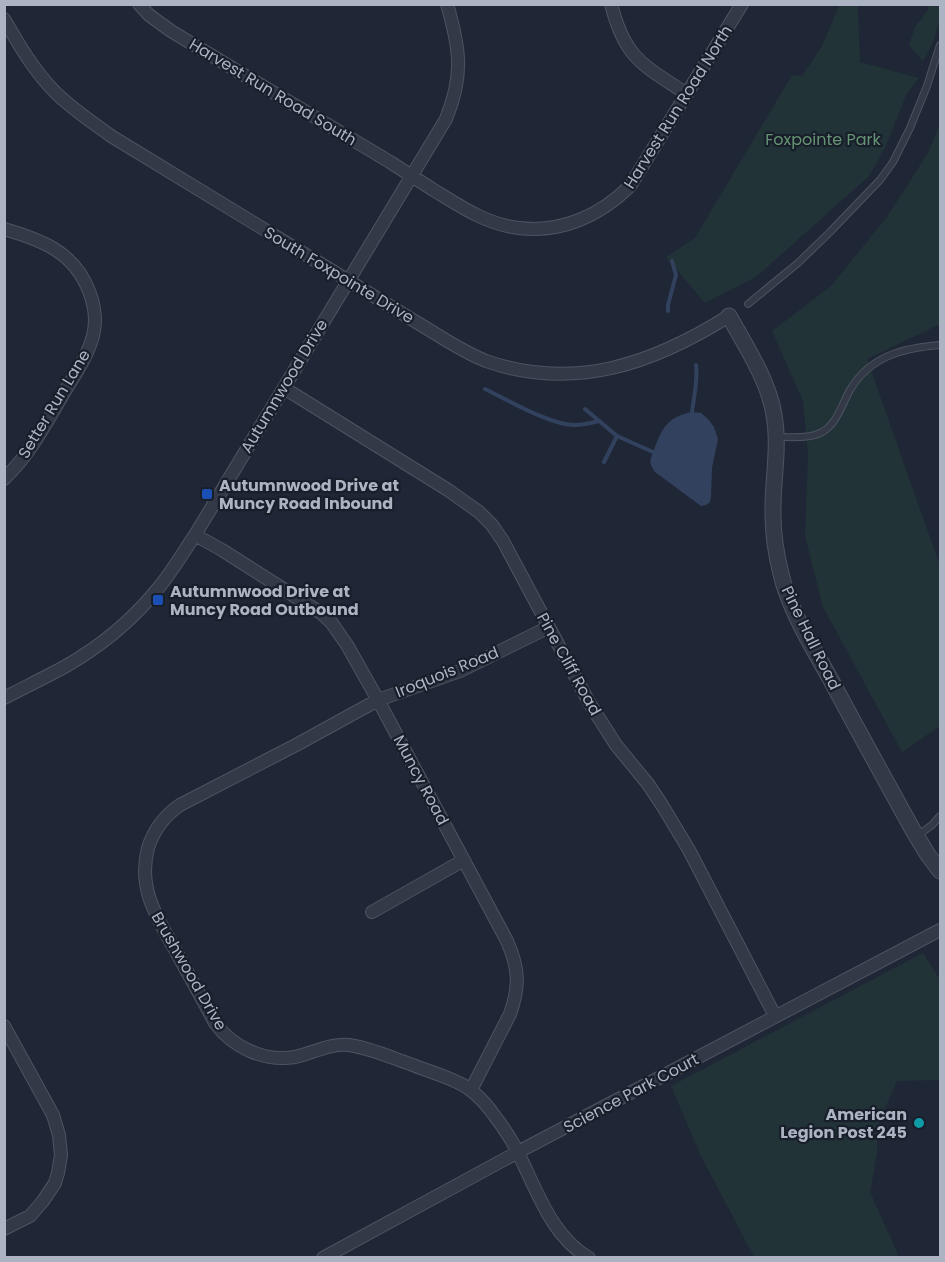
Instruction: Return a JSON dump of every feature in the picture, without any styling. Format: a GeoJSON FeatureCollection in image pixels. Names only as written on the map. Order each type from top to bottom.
{"type":"FeatureCollection","features":[{"type":"Feature","properties":{"kind":"street","name":"Harvest Run Road South"},"geometry":{"type":"LineString","coordinates":[[139,4],[149,15],[171,31],[411,175]]}},
{"type":"Feature","properties":{"kind":"street","name":"Autumnwood Drive"},"geometry":{"type":"LineString","coordinates":[[4,698],[68,665],[113,634],[155,593],[195,535],[446,119],[456,88],[459,69],[458,47],[447,4]]}},
{"type":"Feature","properties":{"kind":"street"},"geometry":{"type":"LineString","coordinates":[[611,4],[616,26],[635,58],[687,94]]}},
{"type":"Feature","properties":{"kind":"street","name":"Harvest Run Road North"},"geometry":{"type":"LineString","coordinates":[[411,175],[465,210],[496,223],[518,228],[561,226],[600,210],[630,186],[742,4]]}},
{"type":"Feature","properties":{"kind":"street","name":"South Foxpointe Drive"},"geometry":{"type":"LineString","coordinates":[[4,19],[22,50],[41,75],[55,92],[85,118],[348,280],[469,353],[487,361],[546,373],[595,372],[640,361],[700,334],[729,316]]}},
{"type":"Feature","properties":{"kind":"street","name":"Setter Run Lane"},"geometry":{"type":"LineString","coordinates":[[4,229],[42,242],[71,261],[87,285],[95,314],[93,334],[83,362],[31,447],[4,479]]}},
{"type":"Feature","properties":{"kind":"street","name":"Pine Hall Road"},"geometry":{"type":"LineString","coordinates":[[729,316],[769,394],[774,415],[776,437],[773,514],[775,544],[781,576],[794,610],[814,650],[916,837],[940,871]]}},
{"type":"Feature","properties":{"kind":"street","name":"Pine Cliff Road"},"geometry":{"type":"LineString","coordinates":[[284,388],[448,490],[492,525],[503,541],[590,704],[616,745],[648,784],[689,850],[775,1016]]}},
{"type":"Feature","properties":{"kind":"street","name":"Muncy Road"},"geometry":{"type":"LineString","coordinates":[[195,535],[321,613],[331,622],[347,645],[378,700],[507,941],[516,964],[518,978],[514,1002],[471,1090]]}},
{"type":"Feature","properties":{"kind":"street","name":"Iroquois Road"},"geometry":{"type":"LineString","coordinates":[[378,700],[460,670],[549,627]]}},
{"type":"Feature","properties":{"kind":"street","name":"Brushwood Drive"},"geometry":{"type":"LineString","coordinates":[[378,700],[180,804],[168,814],[158,825],[151,839],[145,861],[145,886],[151,903],[215,1023],[222,1032],[244,1049],[278,1058],[295,1057],[321,1049],[346,1045],[371,1050],[457,1082],[471,1090],[485,1103],[507,1133],[539,1197],[567,1241],[589,1257]]}},
{"type":"Feature","properties":{"kind":"street"},"geometry":{"type":"LineString","coordinates":[[372,912],[464,860]]}},
{"type":"Feature","properties":{"kind":"street","name":"Science Park Court"},"geometry":{"type":"LineString","coordinates":[[323,1257],[940,930]]}},
{"type":"Feature","properties":{"kind":"street"},"geometry":{"type":"LineString","coordinates":[[4,1026],[53,1115],[59,1135],[61,1155],[55,1183],[43,1201],[30,1216],[4,1229]]}},
{"type":"Feature","properties":{"kind":"lane"},"geometry":{"type":"LineString","coordinates":[[748,304],[798,263],[880,180],[893,162],[910,128],[940,45]]}},
{"type":"Feature","properties":{"kind":"lane"},"geometry":{"type":"LineString","coordinates":[[776,437],[809,436],[822,432],[832,423],[860,376],[874,363],[902,351],[940,345]]}},
{"type":"Feature","properties":{"kind":"lane"},"geometry":{"type":"LineString","coordinates":[[916,837],[940,816]]}},
{"type":"Feature","properties":{"kind":"green space","name":"Foxpointe Park"},"geometry":{"type":"Polygon","coordinates":[[[840,4],[859,5],[860,62],[919,78],[907,93],[885,148],[869,176],[756,277],[705,303],[666,257],[695,238],[792,75],[802,76],[821,48],[840,4]]]}},
{"type":"Feature","properties":{"kind":"green space"},"geometry":{"type":"Polygon","coordinates":[[[929,5],[940,5],[940,12],[936,34],[923,61],[909,45],[915,27],[928,10],[929,5]]]}},
{"type":"Feature","properties":{"kind":"green space"},"geometry":{"type":"Polygon","coordinates":[[[940,124],[940,324],[867,359],[940,566],[940,726],[902,752],[823,607],[805,536],[808,455],[803,401],[772,331],[831,286],[887,217],[929,151],[940,124]]]}},
{"type":"Feature","properties":{"kind":"green space"},"geometry":{"type":"Polygon","coordinates":[[[923,953],[940,980],[940,1080],[897,1081],[878,1124],[877,1154],[870,1192],[899,1257],[754,1257],[700,1154],[671,1086],[923,953]]]}},
{"type":"Feature","properties":{"kind":"water"},"geometry":{"type":"Polygon","coordinates":[[[692,412],[701,413],[708,419],[718,439],[712,468],[710,502],[701,506],[655,472],[651,463],[657,442],[671,420],[692,412]]]}},
{"type":"Feature","properties":{"kind":"waterway"},"geometry":{"type":"LineString","coordinates":[[668,311],[676,275],[672,261]]}},
{"type":"Feature","properties":{"kind":"waterway"},"geometry":{"type":"LineString","coordinates":[[692,412],[696,365]]}},
{"type":"Feature","properties":{"kind":"waterway"},"geometry":{"type":"LineString","coordinates":[[485,389],[554,421],[575,425],[599,421]]}},
{"type":"Feature","properties":{"kind":"waterway"},"geometry":{"type":"LineString","coordinates":[[585,409],[617,436],[653,452]]}},
{"type":"Feature","properties":{"kind":"waterway"},"geometry":{"type":"LineString","coordinates":[[604,462],[617,436]]}},
{"type":"Feature","properties":{"kind":"place","name":"Autumnwood Drive at Muncy Road Inbound"},"geometry":{"type":"Point","coordinates":[207,494]}},
{"type":"Feature","properties":{"kind":"place","name":"Autumnwood Drive at Muncy Road Outbound"},"geometry":{"type":"Point","coordinates":[158,600]}},
{"type":"Feature","properties":{"kind":"place","name":"American Legion Post 245"},"geometry":{"type":"Point","coordinates":[919,1123]}}]}
